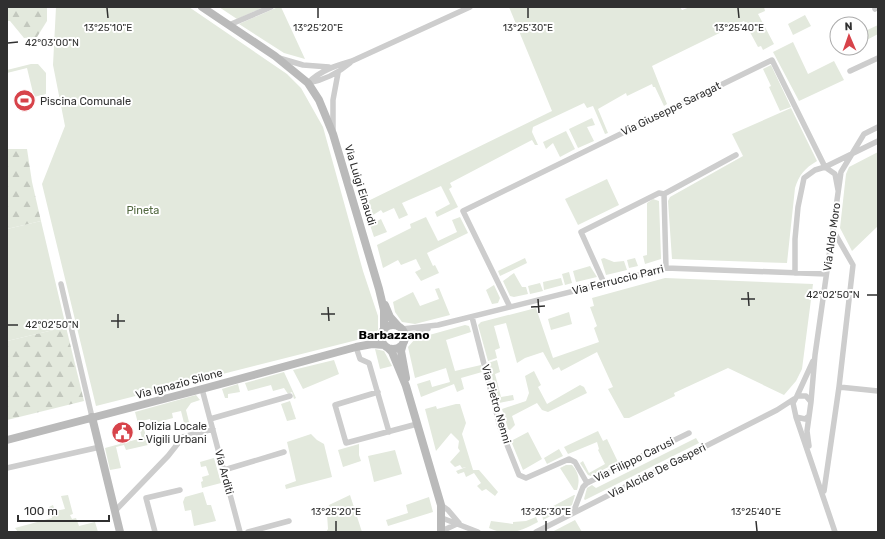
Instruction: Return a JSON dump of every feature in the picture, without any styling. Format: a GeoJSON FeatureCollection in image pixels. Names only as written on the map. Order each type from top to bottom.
{"type":"FeatureCollection","features":[{"type":"Feature","properties":{"kind":"street","name":"Via Luigi Einaudi"},"geometry":{"type":"LineString","coordinates":[[202,7],[275,56],[308,83],[319,100],[333,134],[381,296],[384,310],[382,332]]}},
{"type":"Feature","properties":{"kind":"street"},"geometry":{"type":"LineString","coordinates":[[229,25],[271,7]]}},
{"type":"Feature","properties":{"kind":"street"},"geometry":{"type":"LineString","coordinates":[[308,83],[317,74],[332,67],[352,61],[470,7]]}},
{"type":"Feature","properties":{"kind":"street"},"geometry":{"type":"LineString","coordinates":[[275,56],[303,66],[332,67]]}},
{"type":"Feature","properties":{"kind":"street"},"geometry":{"type":"LineString","coordinates":[[850,72],[878,58]]}},
{"type":"Feature","properties":{"kind":"street","name":"Via Giuseppe Saragat"},"geometry":{"type":"LineString","coordinates":[[510,307],[463,211],[772,60],[825,167]]}},
{"type":"Feature","properties":{"kind":"street"},"geometry":{"type":"LineString","coordinates":[[308,83],[321,81],[338,73],[352,61]]}},
{"type":"Feature","properties":{"kind":"street"},"geometry":{"type":"LineString","coordinates":[[333,134],[333,100],[338,73]]}},
{"type":"Feature","properties":{"kind":"street","name":"Via Aldo Moro"},"geometry":{"type":"LineString","coordinates":[[809,416],[815,355],[841,172],[864,134],[878,127]]}},
{"type":"Feature","properties":{"kind":"street"},"geometry":{"type":"LineString","coordinates":[[795,273],[795,239],[801,187],[804,178],[809,173],[825,167],[878,141]]}},
{"type":"Feature","properties":{"kind":"street"},"geometry":{"type":"LineString","coordinates":[[604,283],[581,232],[659,193],[664,194],[736,155]]}},
{"type":"Feature","properties":{"kind":"street","name":"Via Aldo Moro"},"geometry":{"type":"LineString","coordinates":[[825,167],[835,174],[838,190]]}},
{"type":"Feature","properties":{"kind":"street"},"geometry":{"type":"LineString","coordinates":[[664,194],[666,268]]}},
{"type":"Feature","properties":{"kind":"street"},"geometry":{"type":"LineString","coordinates":[[824,493],[840,387],[853,265],[833,230]]}},
{"type":"Feature","properties":{"kind":"street","name":"Via Ferruccio Parri"},"geometry":{"type":"LineString","coordinates":[[404,342],[409,336],[438,326],[666,268],[826,274]]}},
{"type":"Feature","properties":{"kind":"street"},"geometry":{"type":"LineString","coordinates":[[61,284],[120,532]]}},
{"type":"Feature","properties":{"kind":"street","name":"Via Luigi Einaudi"},"geometry":{"type":"LineString","coordinates":[[381,296],[390,317],[400,328]]}},
{"type":"Feature","properties":{"kind":"street","name":"Via Pietro Nenni"},"geometry":{"type":"LineString","coordinates":[[472,317],[500,427],[519,475],[526,478],[569,459],[575,462],[587,483]]}},
{"type":"Feature","properties":{"kind":"street"},"geometry":{"type":"LineString","coordinates":[[406,386],[401,351],[404,342],[400,328],[390,326],[382,332],[386,346],[392,352],[406,386],[418,424],[441,505],[442,532]]}},
{"type":"Feature","properties":{"kind":"street","name":"Via Ferruccio Parri"},"geometry":{"type":"LineString","coordinates":[[400,328],[438,326]]}},
{"type":"Feature","properties":{"kind":"street","name":"Via Ignazio Silone"},"geometry":{"type":"LineString","coordinates":[[356,347],[382,332]]}},
{"type":"Feature","properties":{"kind":"street"},"geometry":{"type":"LineString","coordinates":[[386,346],[396,349],[404,342]]}},
{"type":"Feature","properties":{"kind":"street","name":"Via Ignazio Silone"},"geometry":{"type":"LineString","coordinates":[[7,440],[356,347],[372,344],[386,346]]}},
{"type":"Feature","properties":{"kind":"street"},"geometry":{"type":"LineString","coordinates":[[356,347],[360,359],[369,363],[389,432]]}},
{"type":"Feature","properties":{"kind":"street","name":"Via Aldo Moro"},"geometry":{"type":"LineString","coordinates":[[796,398],[807,378],[815,355]]}},
{"type":"Feature","properties":{"kind":"street"},"geometry":{"type":"LineString","coordinates":[[840,387],[878,391]]}},
{"type":"Feature","properties":{"kind":"street","name":"Via Arditi"},"geometry":{"type":"LineString","coordinates":[[202,389],[240,532]]}},
{"type":"Feature","properties":{"kind":"street"},"geometry":{"type":"LineString","coordinates":[[378,392],[335,405],[346,443],[418,424]]}},
{"type":"Feature","properties":{"kind":"street"},"geometry":{"type":"LineString","coordinates":[[210,419],[290,396]]}},
{"type":"Feature","properties":{"kind":"street"},"geometry":{"type":"LineString","coordinates":[[811,402],[806,396],[796,398],[795,414],[824,493],[835,532]]}},
{"type":"Feature","properties":{"kind":"street","name":"Via Alcide De Gasperi"},"geometry":{"type":"LineString","coordinates":[[536,532],[777,410],[796,398]]}},
{"type":"Feature","properties":{"kind":"street"},"geometry":{"type":"LineString","coordinates":[[777,410],[787,409],[805,419],[809,416]]}},
{"type":"Feature","properties":{"kind":"street"},"geometry":{"type":"LineString","coordinates":[[809,416],[807,431],[809,452]]}},
{"type":"Feature","properties":{"kind":"street"},"geometry":{"type":"LineString","coordinates":[[115,511],[168,456],[183,437],[213,429]]}},
{"type":"Feature","properties":{"kind":"street","name":"Via Filippo Carusi"},"geometry":{"type":"LineString","coordinates":[[573,513],[583,487],[587,483],[690,433]]}},
{"type":"Feature","properties":{"kind":"street"},"geometry":{"type":"LineString","coordinates":[[7,468],[100,447]]}},
{"type":"Feature","properties":{"kind":"street"},"geometry":{"type":"LineString","coordinates":[[224,470],[284,452]]}},
{"type":"Feature","properties":{"kind":"street"},"geometry":{"type":"LineString","coordinates":[[155,532],[146,498],[180,490]]}},
{"type":"Feature","properties":{"kind":"street"},"geometry":{"type":"LineString","coordinates":[[441,505],[448,510],[459,523]]}},
{"type":"Feature","properties":{"kind":"street"},"geometry":{"type":"LineString","coordinates":[[442,518],[459,523],[478,532]]}},
{"type":"Feature","properties":{"kind":"street"},"geometry":{"type":"LineString","coordinates":[[248,532],[289,521]]}},
{"type":"Feature","properties":{"kind":"street"},"geometry":{"type":"LineString","coordinates":[[442,532],[459,523]]}},
{"type":"Feature","properties":{"kind":"green space"},"geometry":{"type":"Polygon","coordinates":[[[7,7],[47,7],[47,21],[37,37],[24,38],[10,21],[7,21],[7,7]]]}},
{"type":"Feature","properties":{"kind":"green space","name":"Pineta"},"geometry":{"type":"Polygon","coordinates":[[[56,7],[189,7],[287,74],[301,88],[323,127],[363,271],[378,316],[378,330],[368,337],[357,340],[96,406],[42,184],[65,126],[53,65],[56,7]]]}},
{"type":"Feature","properties":{"kind":"green space"},"geometry":{"type":"Polygon","coordinates":[[[219,7],[264,7],[237,19],[219,7]]]}},
{"type":"Feature","properties":{"kind":"green space"},"geometry":{"type":"Polygon","coordinates":[[[281,7],[305,59],[284,53],[239,24],[281,7]]]}},
{"type":"Feature","properties":{"kind":"green space"},"geometry":{"type":"Polygon","coordinates":[[[509,7],[680,7],[682,10],[690,7],[764,7],[765,11],[758,14],[774,44],[763,50],[761,46],[758,47],[744,21],[652,66],[667,104],[664,106],[652,84],[627,96],[626,93],[598,109],[608,133],[605,134],[593,106],[587,108],[584,103],[533,127],[532,132],[538,145],[535,145],[532,140],[450,183],[452,187],[449,189],[458,207],[437,217],[435,212],[450,204],[441,186],[402,203],[408,215],[399,219],[394,208],[383,213],[381,210],[370,217],[366,202],[552,111],[509,7]]]}},
{"type":"Feature","properties":{"kind":"green space"},"geometry":{"type":"Polygon","coordinates":[[[805,15],[811,26],[793,35],[788,24],[805,15]]]}},
{"type":"Feature","properties":{"kind":"green space"},"geometry":{"type":"Polygon","coordinates":[[[878,25],[878,34],[869,39],[869,29],[878,25]]]}},
{"type":"Feature","properties":{"kind":"green space"},"geometry":{"type":"Polygon","coordinates":[[[793,42],[808,74],[834,61],[844,80],[799,101],[773,52],[793,42]]]}},
{"type":"Feature","properties":{"kind":"green space"},"geometry":{"type":"Polygon","coordinates":[[[31,64],[38,64],[46,73],[46,94],[34,97],[27,68],[7,73],[7,70],[31,64]]]}},
{"type":"Feature","properties":{"kind":"green space"},"geometry":{"type":"Polygon","coordinates":[[[771,65],[791,107],[780,111],[763,69],[771,65]]]}},
{"type":"Feature","properties":{"kind":"green space"},"geometry":{"type":"Polygon","coordinates":[[[791,108],[817,161],[803,172],[798,179],[795,188],[787,263],[672,259],[668,201],[670,197],[743,156],[732,134],[791,108]]]}},
{"type":"Feature","properties":{"kind":"green space"},"geometry":{"type":"Polygon","coordinates":[[[592,118],[595,125],[587,127],[594,141],[578,148],[569,129],[592,118]]]}},
{"type":"Feature","properties":{"kind":"green space"},"geometry":{"type":"Polygon","coordinates":[[[566,131],[575,149],[560,157],[553,143],[546,149],[543,142],[566,131]]]}},
{"type":"Feature","properties":{"kind":"green space"},"geometry":{"type":"Polygon","coordinates":[[[7,149],[27,149],[32,182],[41,221],[7,229],[7,149]]]}},
{"type":"Feature","properties":{"kind":"green space"},"geometry":{"type":"Polygon","coordinates":[[[878,152],[878,226],[852,251],[840,228],[846,174],[849,167],[878,152]]]}},
{"type":"Feature","properties":{"kind":"green space"},"geometry":{"type":"Polygon","coordinates":[[[607,179],[619,205],[578,225],[565,199],[607,179]]]}},
{"type":"Feature","properties":{"kind":"green space"},"geometry":{"type":"Polygon","coordinates":[[[653,199],[659,201],[661,259],[645,264],[643,256],[647,255],[647,203],[653,199]]]}},
{"type":"Feature","properties":{"kind":"green space"},"geometry":{"type":"Polygon","coordinates":[[[426,217],[438,241],[457,232],[452,220],[460,217],[468,233],[427,253],[433,266],[435,265],[439,273],[421,281],[415,272],[421,269],[416,259],[401,265],[398,260],[383,268],[377,245],[411,228],[410,224],[426,217]]]}},
{"type":"Feature","properties":{"kind":"green space"},"geometry":{"type":"Polygon","coordinates":[[[381,219],[387,232],[374,237],[370,225],[381,219]]]}},
{"type":"Feature","properties":{"kind":"green space"},"geometry":{"type":"Polygon","coordinates":[[[41,221],[66,327],[7,341],[7,229],[41,221]]]}},
{"type":"Feature","properties":{"kind":"green space"},"geometry":{"type":"Polygon","coordinates":[[[525,258],[527,263],[500,276],[498,271],[525,258]]]}},
{"type":"Feature","properties":{"kind":"green space"},"geometry":{"type":"Polygon","coordinates":[[[604,258],[614,262],[624,261],[627,270],[606,275],[601,259],[604,258]]]}},
{"type":"Feature","properties":{"kind":"green space"},"geometry":{"type":"Polygon","coordinates":[[[635,258],[638,266],[629,268],[627,260],[635,258]]]}},
{"type":"Feature","properties":{"kind":"green space"},"geometry":{"type":"Polygon","coordinates":[[[590,266],[597,277],[576,282],[573,271],[590,266]]]}},
{"type":"Feature","properties":{"kind":"green space"},"geometry":{"type":"Polygon","coordinates":[[[569,272],[572,283],[565,285],[562,274],[569,272]]]}},
{"type":"Feature","properties":{"kind":"green space"},"geometry":{"type":"Polygon","coordinates":[[[514,273],[522,287],[526,287],[528,294],[514,297],[510,296],[503,281],[514,273]]]}},
{"type":"Feature","properties":{"kind":"green space"},"geometry":{"type":"Polygon","coordinates":[[[561,278],[563,285],[544,290],[543,282],[561,278]]]}},
{"type":"Feature","properties":{"kind":"green space"},"geometry":{"type":"Polygon","coordinates":[[[665,278],[813,284],[802,369],[796,381],[784,395],[728,368],[674,393],[675,396],[629,418],[624,418],[608,389],[613,387],[597,352],[561,371],[559,367],[553,370],[543,352],[525,358],[517,363],[506,323],[494,326],[500,348],[495,350],[497,358],[488,361],[478,325],[481,322],[536,308],[553,358],[599,342],[594,328],[597,326],[590,307],[594,306],[592,298],[665,278]]]}},
{"type":"Feature","properties":{"kind":"green space"},"geometry":{"type":"Polygon","coordinates":[[[540,283],[543,291],[530,294],[528,286],[540,283]]]}},
{"type":"Feature","properties":{"kind":"green space"},"geometry":{"type":"Polygon","coordinates":[[[494,285],[500,298],[498,303],[492,304],[486,290],[494,285]]]}},
{"type":"Feature","properties":{"kind":"green space"},"geometry":{"type":"Polygon","coordinates":[[[439,288],[450,315],[415,324],[402,322],[395,312],[393,302],[413,292],[420,306],[439,299],[435,289],[439,288]]]}},
{"type":"Feature","properties":{"kind":"green space"},"geometry":{"type":"Polygon","coordinates":[[[569,312],[572,324],[551,330],[548,319],[569,312]]]}},
{"type":"Feature","properties":{"kind":"green space"},"geometry":{"type":"Polygon","coordinates":[[[465,325],[469,326],[471,332],[446,340],[455,371],[481,365],[482,372],[461,378],[464,389],[457,392],[454,384],[421,397],[417,384],[430,380],[432,387],[450,382],[446,368],[415,378],[408,347],[415,339],[465,325]]]}},
{"type":"Feature","properties":{"kind":"green space"},"geometry":{"type":"Polygon","coordinates":[[[66,327],[84,401],[7,420],[7,341],[66,327]]]}},
{"type":"Feature","properties":{"kind":"green space"},"geometry":{"type":"Polygon","coordinates":[[[375,349],[384,351],[392,366],[380,369],[375,349]]]}},
{"type":"Feature","properties":{"kind":"green space"},"geometry":{"type":"Polygon","coordinates":[[[334,360],[339,374],[303,389],[293,370],[334,360]]]}},
{"type":"Feature","properties":{"kind":"green space"},"geometry":{"type":"Polygon","coordinates":[[[497,360],[500,372],[495,374],[501,397],[513,395],[514,400],[499,403],[488,363],[497,360]]]}},
{"type":"Feature","properties":{"kind":"green space"},"geometry":{"type":"Polygon","coordinates":[[[534,371],[541,385],[538,387],[547,404],[580,385],[584,387],[587,393],[548,412],[542,410],[537,403],[512,416],[515,425],[510,430],[508,429],[502,409],[526,401],[529,393],[525,376],[534,371]]]}},
{"type":"Feature","properties":{"kind":"green space"},"geometry":{"type":"Polygon","coordinates":[[[284,372],[296,398],[294,399],[292,392],[288,394],[284,388],[273,391],[271,385],[248,391],[245,383],[284,372]]]}},
{"type":"Feature","properties":{"kind":"green space"},"geometry":{"type":"Polygon","coordinates":[[[238,384],[240,392],[228,394],[228,398],[225,398],[222,389],[238,384]]]}},
{"type":"Feature","properties":{"kind":"green space"},"geometry":{"type":"Polygon","coordinates":[[[196,395],[200,400],[191,403],[186,410],[191,430],[186,431],[181,411],[172,413],[173,418],[151,424],[150,419],[142,421],[148,445],[126,450],[124,445],[116,447],[121,468],[110,470],[105,448],[142,438],[135,412],[196,395]]]}},
{"type":"Feature","properties":{"kind":"green space"},"geometry":{"type":"Polygon","coordinates":[[[290,401],[296,419],[287,421],[281,404],[290,401]]]}},
{"type":"Feature","properties":{"kind":"green space"},"geometry":{"type":"Polygon","coordinates":[[[460,404],[466,423],[462,434],[473,470],[479,470],[498,492],[495,496],[486,489],[482,491],[477,486],[481,483],[474,473],[466,477],[464,472],[458,474],[456,471],[466,467],[462,468],[460,465],[455,467],[450,462],[460,451],[458,448],[459,441],[451,433],[436,451],[425,409],[436,406],[437,409],[460,404]]]}},
{"type":"Feature","properties":{"kind":"green space"},"geometry":{"type":"Polygon","coordinates":[[[598,431],[603,441],[607,439],[618,462],[591,476],[588,475],[580,463],[583,461],[589,473],[605,464],[598,450],[597,442],[568,454],[564,447],[598,431]]]}},
{"type":"Feature","properties":{"kind":"green space"},"geometry":{"type":"Polygon","coordinates":[[[528,432],[542,459],[523,470],[511,441],[528,432]]]}},
{"type":"Feature","properties":{"kind":"green space"},"geometry":{"type":"Polygon","coordinates":[[[311,434],[324,444],[332,477],[286,489],[285,485],[296,481],[287,442],[311,434]]]}},
{"type":"Feature","properties":{"kind":"green space"},"geometry":{"type":"Polygon","coordinates":[[[696,438],[699,443],[585,500],[584,499],[587,488],[592,485],[596,488],[696,438]]]}},
{"type":"Feature","properties":{"kind":"green space"},"geometry":{"type":"Polygon","coordinates":[[[359,444],[359,455],[361,461],[343,467],[338,450],[359,444]]]}},
{"type":"Feature","properties":{"kind":"green space"},"geometry":{"type":"Polygon","coordinates":[[[559,449],[563,456],[547,464],[544,458],[559,449]]]}},
{"type":"Feature","properties":{"kind":"green space"},"geometry":{"type":"Polygon","coordinates":[[[395,450],[402,474],[374,482],[368,456],[395,450]]]}},
{"type":"Feature","properties":{"kind":"green space"},"geometry":{"type":"Polygon","coordinates":[[[214,458],[221,483],[202,488],[202,477],[209,475],[206,466],[201,467],[200,462],[214,458]]]}},
{"type":"Feature","properties":{"kind":"green space"},"geometry":{"type":"Polygon","coordinates":[[[566,465],[572,465],[576,471],[579,480],[577,490],[574,490],[560,468],[566,465]]]}},
{"type":"Feature","properties":{"kind":"green space"},"geometry":{"type":"Polygon","coordinates":[[[203,492],[207,505],[211,505],[216,521],[194,526],[191,510],[185,511],[183,502],[185,497],[203,492]]]}},
{"type":"Feature","properties":{"kind":"green space"},"geometry":{"type":"Polygon","coordinates":[[[68,495],[73,514],[70,515],[72,519],[76,518],[79,526],[95,522],[98,532],[18,532],[15,528],[52,518],[49,507],[53,505],[55,511],[65,509],[61,496],[68,495]]]}},
{"type":"Feature","properties":{"kind":"green space"},"geometry":{"type":"Polygon","coordinates":[[[350,495],[362,532],[326,532],[328,529],[327,514],[329,505],[350,495]]]}},
{"type":"Feature","properties":{"kind":"green space"},"geometry":{"type":"Polygon","coordinates":[[[574,495],[572,505],[543,520],[542,512],[574,495]]]}},
{"type":"Feature","properties":{"kind":"green space"},"geometry":{"type":"Polygon","coordinates":[[[429,497],[433,512],[388,526],[386,520],[408,513],[406,505],[429,497]]]}},
{"type":"Feature","properties":{"kind":"green space"},"geometry":{"type":"Polygon","coordinates":[[[536,517],[538,522],[514,532],[502,532],[489,528],[491,521],[513,524],[513,522],[526,521],[536,517]]]}},
{"type":"Feature","properties":{"kind":"green space"},"geometry":{"type":"Polygon","coordinates":[[[575,520],[582,532],[552,532],[575,520]]]}},
{"type":"Feature","properties":{"kind":"place","name":"Piscina Comunale"},"geometry":{"type":"Point","coordinates":[24,101]}},
{"type":"Feature","properties":{"kind":"place","name":"Polizia Locale - Vigili Urbani"},"geometry":{"type":"Point","coordinates":[123,432]}},
{"type":"Feature","properties":{"kind":"district","name":"Barbazzano"},"geometry":{"type":"Point","coordinates":[394,335]}}]}
